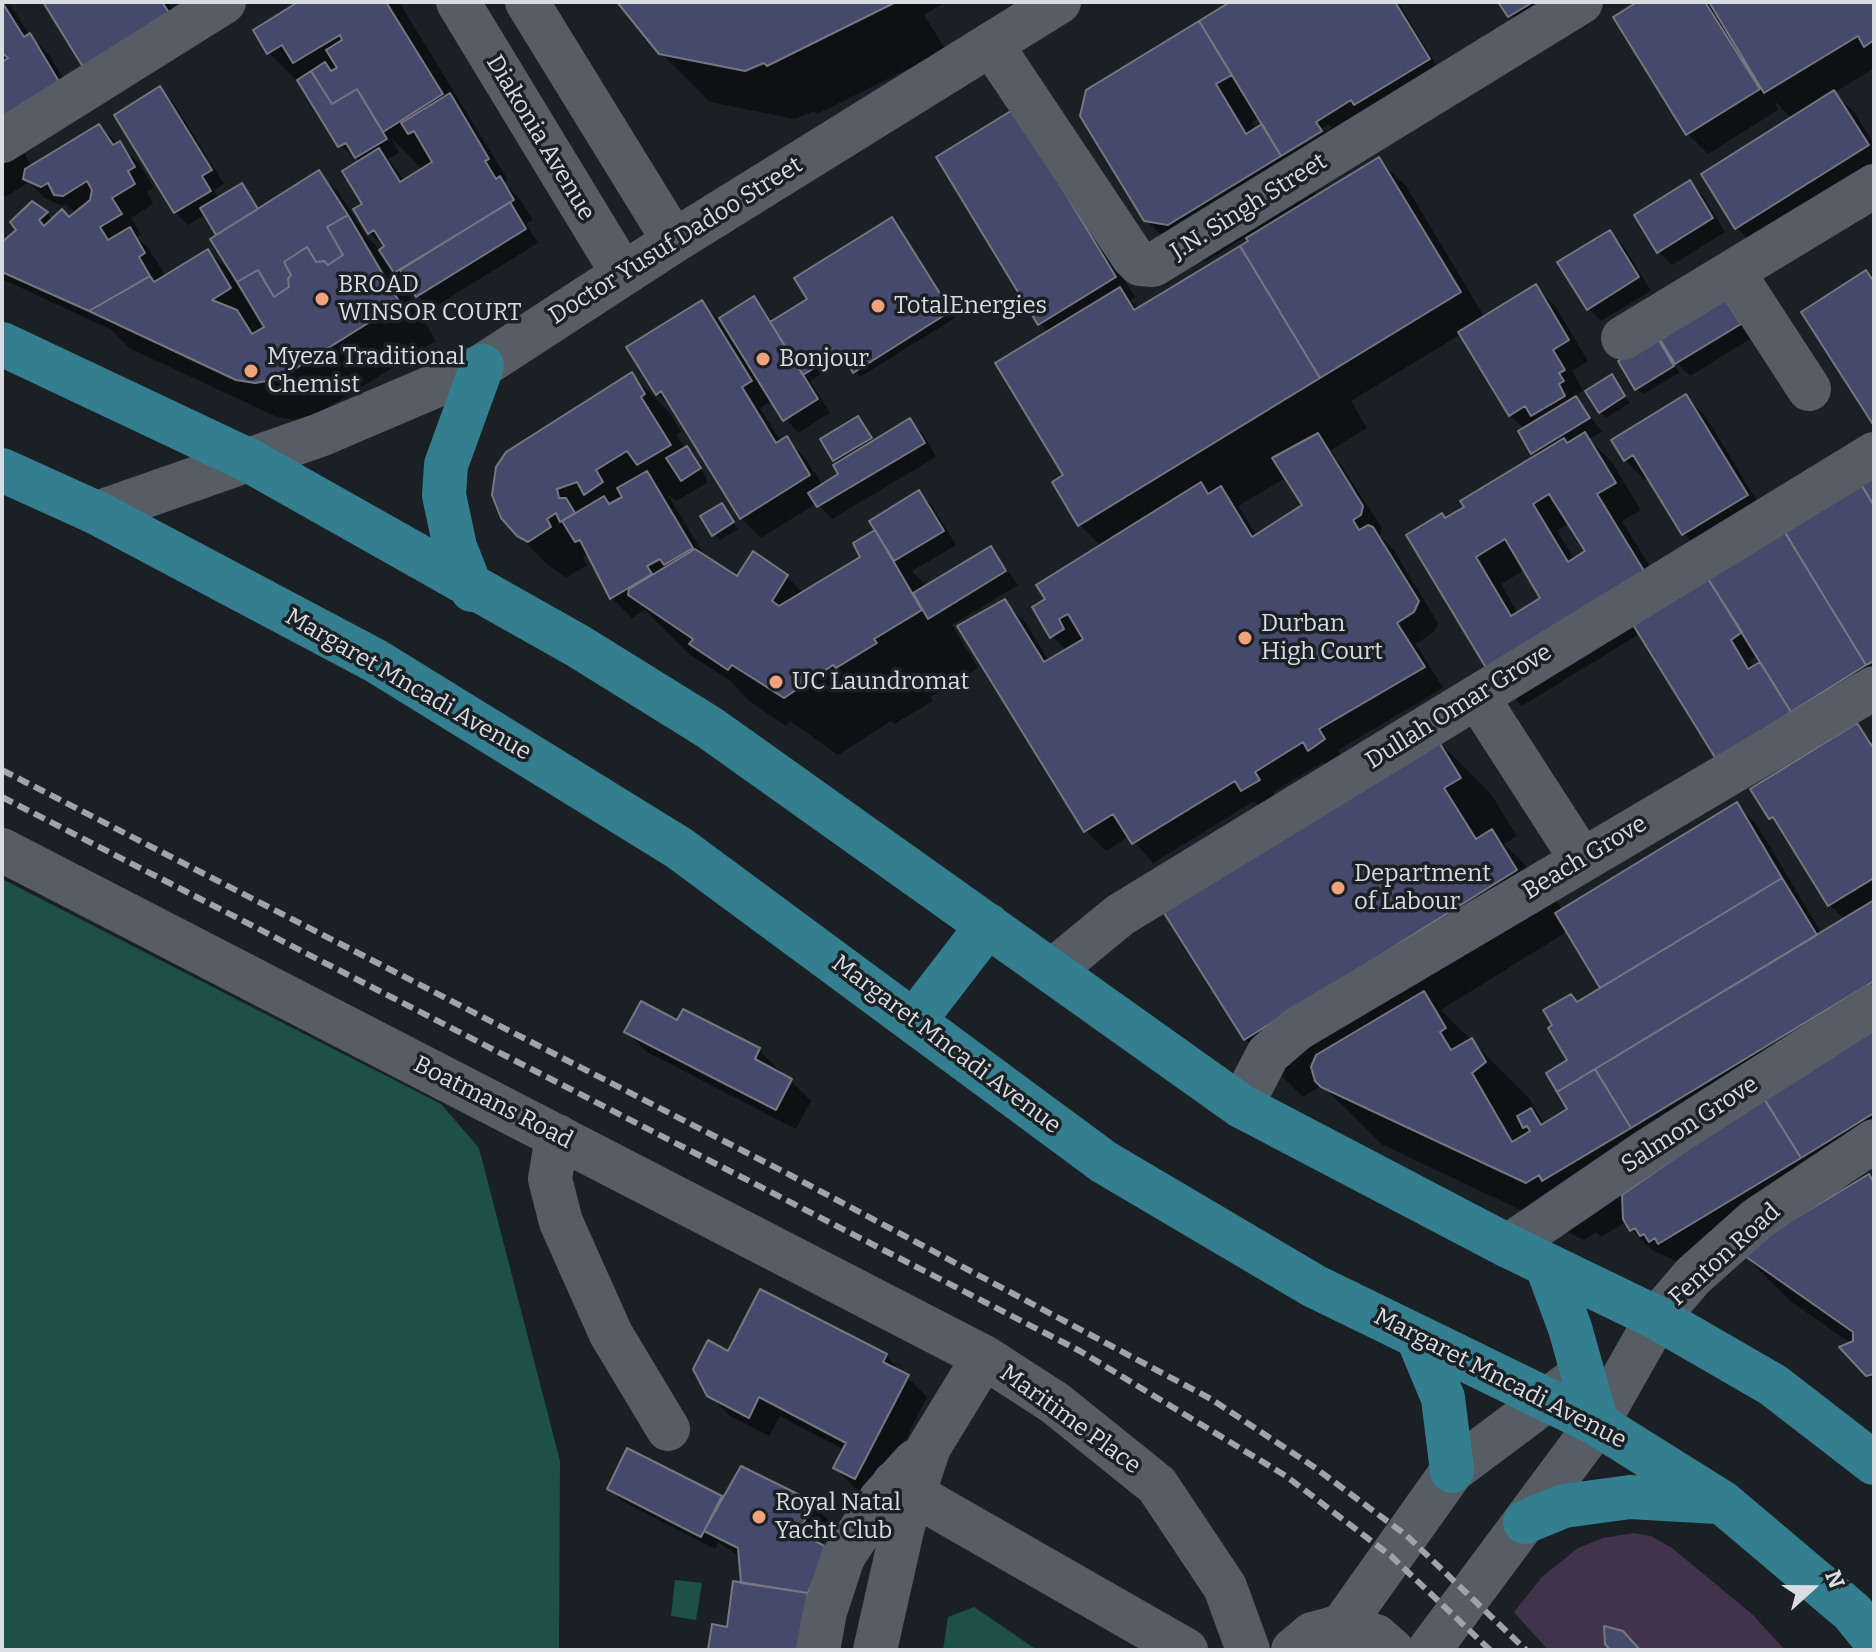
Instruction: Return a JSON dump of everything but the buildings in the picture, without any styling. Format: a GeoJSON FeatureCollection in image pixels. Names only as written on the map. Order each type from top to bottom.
{"type":"FeatureCollection","features":[{"type":"Feature","properties":{"kind":"main road"},"geometry":{"type":"LineString","coordinates":[[2,344],[250,461],[472,590],[578,646],[710,728],[1241,1106],[1547,1266],[1657,1318],[1866,1443]]}},
{"type":"Feature","properties":{"kind":"main road"},"geometry":{"type":"LineString","coordinates":[[472,590],[455,547],[444,495],[446,465],[482,366]]}},
{"type":"Feature","properties":{"kind":"main road","name":"Margaret Mncadi Avenue"},"geometry":{"type":"LineString","coordinates":[[2,470],[97,513],[376,661],[679,848],[1104,1162],[1314,1286],[1597,1424],[1723,1503],[1852,1612],[1874,1639]]}},
{"type":"Feature","properties":{"kind":"main road"},"geometry":{"type":"LineString","coordinates":[[914,1021],[988,925]]}},
{"type":"Feature","properties":{"kind":"main road"},"geometry":{"type":"LineString","coordinates":[[1547,1266],[1597,1424]]}},
{"type":"Feature","properties":{"kind":"main road"},"geometry":{"type":"LineString","coordinates":[[1418,1338],[1443,1398],[1452,1471]]}},
{"type":"Feature","properties":{"kind":"main road"},"geometry":{"type":"LineString","coordinates":[[1525,1522],[1564,1506],[1630,1497],[1723,1503]]}},
{"type":"Feature","properties":{"kind":"street"},"geometry":{"type":"LineString","coordinates":[[2,141],[224,2]]}},
{"type":"Feature","properties":{"kind":"street","name":"Diakonia Avenue"},"geometry":{"type":"LineString","coordinates":[[458,2],[623,274]]}},
{"type":"Feature","properties":{"kind":"street"},"geometry":{"type":"LineString","coordinates":[[527,2],[674,241]]}},
{"type":"Feature","properties":{"kind":"street","name":"Doctor Yusuf Dadoo Street"},"geometry":{"type":"LineString","coordinates":[[97,513],[250,461],[482,366],[674,241],[1059,2]]}},
{"type":"Feature","properties":{"kind":"street","name":"J.N. Singh Street"},"geometry":{"type":"LineString","coordinates":[[991,44],[1133,257],[1140,264],[1153,265],[1581,2]]}},
{"type":"Feature","properties":{"kind":"street"},"geometry":{"type":"LineString","coordinates":[[1623,338],[1874,186]]}},
{"type":"Feature","properties":{"kind":"street"},"geometry":{"type":"LineString","coordinates":[[1733,272],[1809,389]]}},
{"type":"Feature","properties":{"kind":"street","name":"Dullah Omar Grove"},"geometry":{"type":"LineString","coordinates":[[1052,971],[1104,926],[1874,454]]}},
{"type":"Feature","properties":{"kind":"street","name":"Beach Grove"},"geometry":{"type":"LineString","coordinates":[[1241,1106],[1268,1054],[1297,1029],[1874,688]]}},
{"type":"Feature","properties":{"kind":"street"},"geometry":{"type":"LineString","coordinates":[[1477,697],[1582,860]]}},
{"type":"Feature","properties":{"kind":"street","name":"Boatmans Road"},"geometry":{"type":"LineString","coordinates":[[2,850],[984,1357]]}},
{"type":"Feature","properties":{"kind":"street","name":"Salmon Grove"},"geometry":{"type":"LineString","coordinates":[[1508,1246],[1650,1149],[1874,1006]]}},
{"type":"Feature","properties":{"kind":"street"},"geometry":{"type":"LineString","coordinates":[[557,1136],[550,1179],[561,1222],[611,1334],[668,1429]]}},
{"type":"Feature","properties":{"kind":"street","name":"Fenton Road"},"geometry":{"type":"LineString","coordinates":[[1657,1318],[1693,1276],[1757,1219],[1874,1141]]}},
{"type":"Feature","properties":{"kind":"street"},"geometry":{"type":"LineString","coordinates":[[1316,1637],[1452,1471],[1657,1318]]}},
{"type":"Feature","properties":{"kind":"street"},"geometry":{"type":"LineString","coordinates":[[1429,1650],[1597,1424],[1657,1318]]}},
{"type":"Feature","properties":{"kind":"street","name":"Maritime Place"},"geometry":{"type":"LineString","coordinates":[[818,1650],[825,1612],[843,1557],[858,1529],[904,1488],[984,1357],[1055,1403],[1157,1485],[1225,1587],[1248,1650]]}},
{"type":"Feature","properties":{"kind":"street"},"geometry":{"type":"LineString","coordinates":[[875,1650],[904,1488],[1186,1650]]}},
{"type":"Feature","properties":{"kind":"street","name":"Maritime Place"},"geometry":{"type":"LineString","coordinates":[[1225,1587],[1267,1618],[1316,1637],[1376,1636],[1392,1650]]}},
{"type":"Feature","properties":{"kind":"shaded area"},"geometry":{"type":"Polygon","coordinates":[[[2,879],[441,1104],[479,1148],[560,1461],[559,1650],[2,1650],[2,879]]]}},
{"type":"Feature","properties":{"kind":"shaded area"},"geometry":{"type":"Polygon","coordinates":[[[1634,1533],[1651,1536],[1672,1548],[1753,1615],[1785,1650],[1548,1650],[1514,1612],[1542,1577],[1578,1548],[1603,1538],[1634,1533]]]}},
{"type":"Feature","properties":{"kind":"shaded area"},"geometry":{"type":"Polygon","coordinates":[[[675,1580],[702,1583],[696,1620],[671,1616],[675,1580]]]}},
{"type":"Feature","properties":{"kind":"shaded area"},"geometry":{"type":"Polygon","coordinates":[[[974,1607],[1037,1650],[943,1650],[948,1617],[974,1607]]]}},
{"type":"Feature","properties":{"kind":"railway"},"geometry":{"type":"LineString","coordinates":[[2,770],[790,1175],[1211,1399],[1314,1467],[1406,1535],[1526,1650]]}},
{"type":"Feature","properties":{"kind":"railway"},"geometry":{"type":"LineString","coordinates":[[2,797],[1080,1351],[1286,1476],[1391,1556],[1490,1650]]}},
{"type":"Feature","properties":{"kind":"place","name":"BROAD WINSOR COURT"},"geometry":{"type":"Point","coordinates":[322,299]}},
{"type":"Feature","properties":{"kind":"place","name":"TotalEnergies"},"geometry":{"type":"Point","coordinates":[878,306]}},
{"type":"Feature","properties":{"kind":"place","name":"Bonjour"},"geometry":{"type":"Point","coordinates":[763,359]}},
{"type":"Feature","properties":{"kind":"place","name":"Myeza Traditional Chemist"},"geometry":{"type":"Point","coordinates":[251,371]}},
{"type":"Feature","properties":{"kind":"place","name":"Durban High Court"},"geometry":{"type":"Point","coordinates":[1245,638]}},
{"type":"Feature","properties":{"kind":"place","name":"UC Laundromat"},"geometry":{"type":"Point","coordinates":[776,682]}},
{"type":"Feature","properties":{"kind":"place","name":"Department of Labour"},"geometry":{"type":"Point","coordinates":[1338,888]}},
{"type":"Feature","properties":{"kind":"place","name":"Royal Natal Yacht Club"},"geometry":{"type":"Point","coordinates":[759,1517]}}]}
